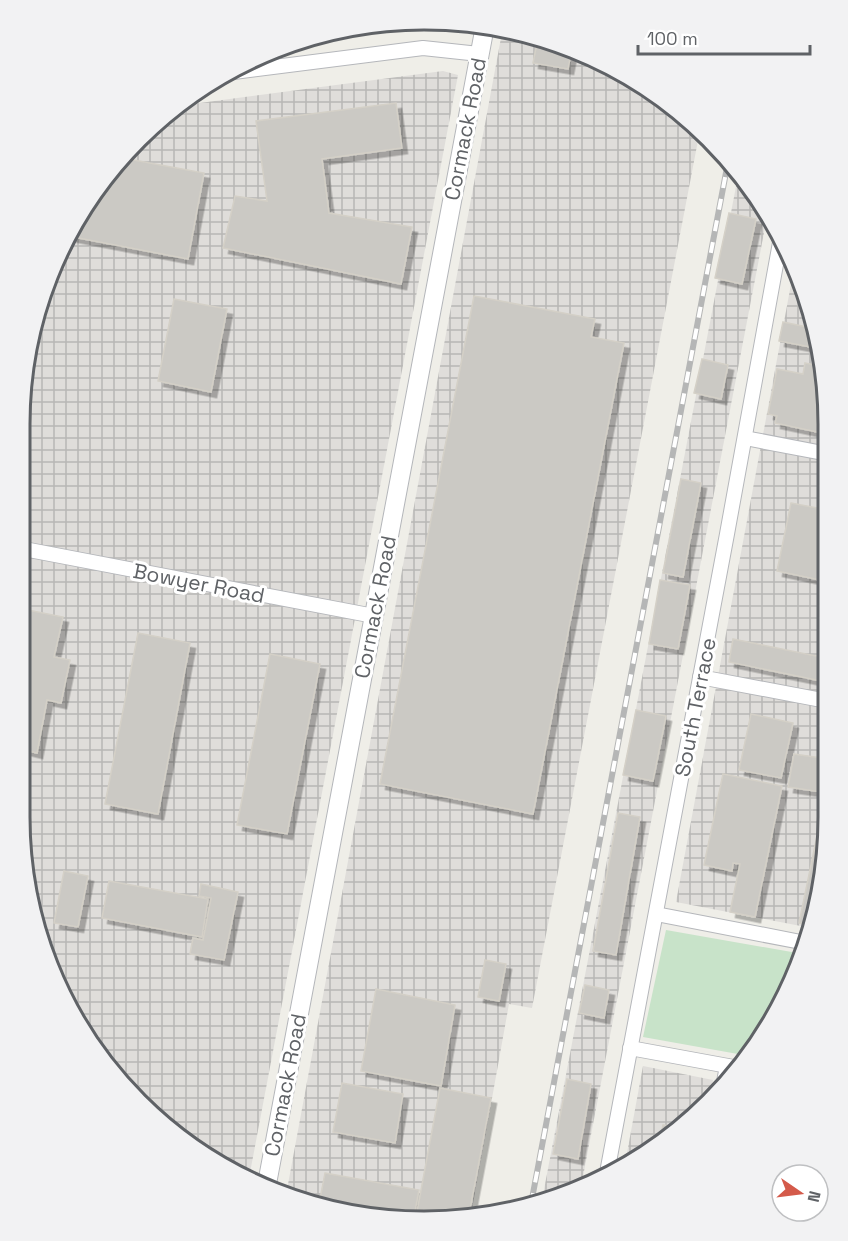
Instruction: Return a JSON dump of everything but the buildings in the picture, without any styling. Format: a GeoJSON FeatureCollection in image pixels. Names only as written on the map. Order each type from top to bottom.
{"type":"FeatureCollection","features":[{"type":"Feature","properties":{"kind":"street","name":"Cormack Road"},"geometry":{"type":"LineString","coordinates":[[268,1179],[483,35]]}},
{"type":"Feature","properties":{"kind":"street"},"geometry":{"type":"LineString","coordinates":[[250,71],[423,48],[479,54]]}},
{"type":"Feature","properties":{"kind":"street","name":"South Terrace"},"geometry":{"type":"LineString","coordinates":[[608,1165],[778,253]]}},
{"type":"Feature","properties":{"kind":"street"},"geometry":{"type":"LineString","coordinates":[[745,438],[818,452]]}},
{"type":"Feature","properties":{"kind":"street","name":"Bowyer Road"},"geometry":{"type":"LineString","coordinates":[[30,550],[374,616]]}},
{"type":"Feature","properties":{"kind":"street"},"geometry":{"type":"LineString","coordinates":[[700,677],[818,699]]}},
{"type":"Feature","properties":{"kind":"street"},"geometry":{"type":"LineString","coordinates":[[656,914],[798,941]]}},
{"type":"Feature","properties":{"kind":"street"},"geometry":{"type":"LineString","coordinates":[[630,1048],[729,1066]]}},
{"type":"Feature","properties":{"kind":"shaded area"},"geometry":{"type":"Polygon","coordinates":[[[501,38],[551,51],[598,71],[643,96],[698,141],[532,1008],[509,1004],[472,1208],[424,1211],[373,1208],[322,1198],[288,1186],[501,38]]]}},
{"type":"Feature","properties":{"kind":"shaded area"},"geometry":{"type":"Polygon","coordinates":[[[443,71],[458,75],[250,1170],[205,1145],[164,1113],[128,1077],[96,1036],[71,991],[51,944],[38,894],[31,843],[30,424],[33,373],[43,322],[60,273],[96,205],[145,145],[194,104],[443,71]]]}},
{"type":"Feature","properties":{"kind":"shaded area"},"geometry":{"type":"Polygon","coordinates":[[[737,183],[765,227],[583,1177],[543,1192],[737,183]]]}},
{"type":"Feature","properties":{"kind":"shaded area"},"geometry":{"type":"Polygon","coordinates":[[[791,282],[805,322],[815,373],[817,398],[818,817],[815,868],[803,926],[676,902],[791,282]]]}},
{"type":"Feature","properties":{"kind":"shaded area"},"geometry":{"type":"Polygon","coordinates":[[[643,1066],[713,1080],[712,1086],[684,1113],[664,1130],[627,1155],[643,1066]]]}},
{"type":"Feature","properties":{"kind":"green space"},"geometry":{"type":"Polygon","coordinates":[[[666,930],[794,952],[765,1014],[739,1054],[643,1037],[666,930]]]}},
{"type":"Feature","properties":{"kind":"railway"},"geometry":{"type":"LineString","coordinates":[[533,1196],[726,171]]}}]}
